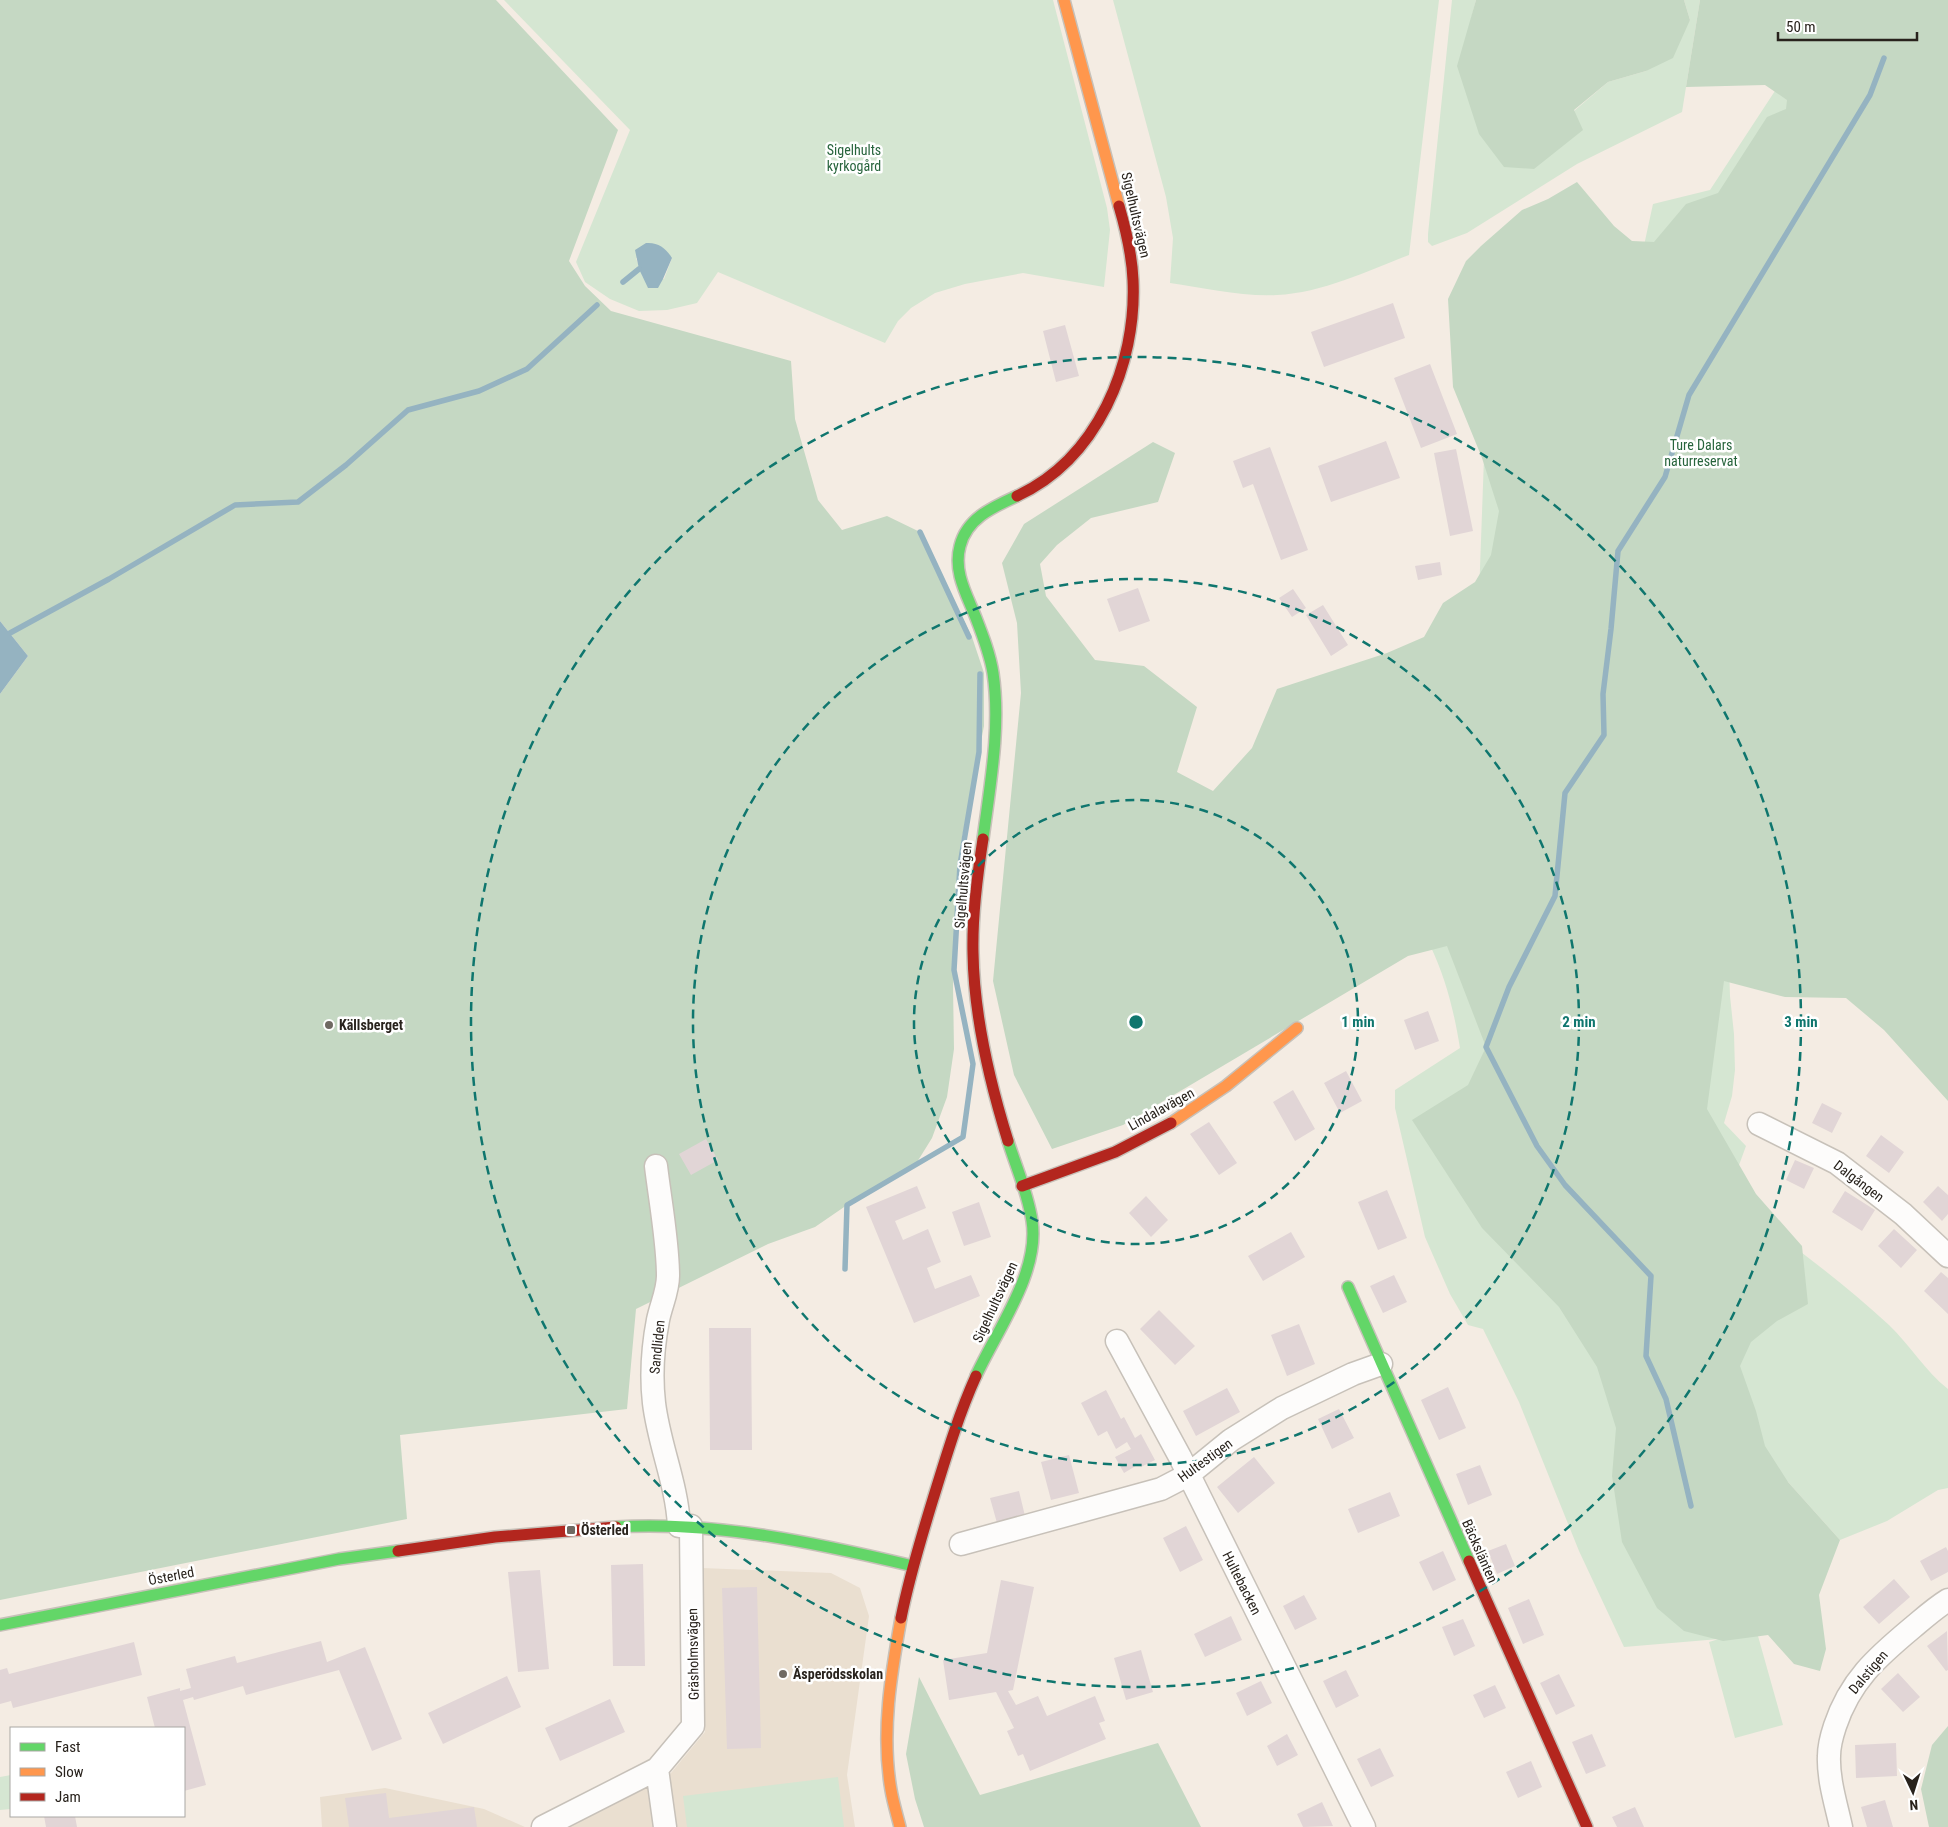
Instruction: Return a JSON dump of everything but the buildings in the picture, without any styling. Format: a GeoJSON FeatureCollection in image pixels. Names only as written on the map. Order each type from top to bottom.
{"type":"FeatureCollection","features":[{"type":"Feature","properties":{"kind":"street","name":"Sigelhultsvägen"},"geometry":{"type":"LineString","coordinates":[[900,1827],[892,1805],[888,1777],[887,1728],[900,1623],[913,1566],[952,1438],[965,1401],[1025,1280],[1032,1257],[1034,1228],[994,1097],[974,990],[972,950],[974,906],[993,747],[994,690],[987,650],[977,620],[964,592],[959,571],[959,546],[963,536],[980,514],[1024,494],[1048,480],[1063,468],[1080,447],[1101,416],[1118,381],[1126,349],[1134,300],[1134,280],[1129,242],[1064,0]]}},
{"type":"Feature","properties":{"kind":"street","name":"Lindalavägen"},"geometry":{"type":"LineString","coordinates":[[1022,1186],[1108,1154],[1161,1128],[1201,1105],[1243,1074],[1297,1028]]}},
{"type":"Feature","properties":{"kind":"street","name":"Dalgången"},"geometry":{"type":"LineString","coordinates":[[1759,1124],[1837,1163],[1903,1214],[1948,1256]]}},
{"type":"Feature","properties":{"kind":"street","name":"Sandliden"},"geometry":{"type":"LineString","coordinates":[[656,1166],[668,1276],[665,1297],[658,1319],[653,1368],[654,1404],[666,1460],[685,1526]]}},
{"type":"Feature","properties":{"kind":"street","name":"Bäckslänten"},"geometry":{"type":"LineString","coordinates":[[1348,1287],[1587,1827]]}},
{"type":"Feature","properties":{"kind":"street","name":"Hultebacken"},"geometry":{"type":"LineString","coordinates":[[1117,1341],[1188,1475],[1364,1827]]}},
{"type":"Feature","properties":{"kind":"street","name":"Hultestigen"},"geometry":{"type":"LineString","coordinates":[[961,1544],[1161,1489],[1188,1475],[1232,1440],[1282,1408],[1353,1374],[1381,1364]]}},
{"type":"Feature","properties":{"kind":"street","name":"Österled"},"geometry":{"type":"LineString","coordinates":[[0,1625],[339,1560],[495,1537],[599,1528],[685,1526],[833,1547],[913,1566]]}},
{"type":"Feature","properties":{"kind":"street","name":"Gräsholmsvägen"},"geometry":{"type":"LineString","coordinates":[[543,1827],[656,1769],[693,1726],[685,1526]]}},
{"type":"Feature","properties":{"kind":"street","name":"Dalstigen"},"geometry":{"type":"LineString","coordinates":[[1841,1827],[1829,1754],[1833,1733],[1842,1705],[1858,1680],[1889,1647],[1938,1606],[1948,1600]]}},
{"type":"Feature","properties":{"kind":"street"},"geometry":{"type":"LineString","coordinates":[[656,1769],[665,1827]]}},
{"type":"Feature","properties":{"kind":"shaded area","name":"Äsperödsskolan"},"geometry":{"type":"Polygon","coordinates":[[[702,1568],[831,1573],[860,1588],[869,1616],[847,1775],[855,1827],[565,1827],[671,1773],[705,1732],[702,1568]]]}},
{"type":"Feature","properties":{"kind":"shaded area"},"geometry":{"type":"Polygon","coordinates":[[[385,1788],[484,1809],[525,1827],[322,1827],[320,1797],[385,1788]]]}},
{"type":"Feature","properties":{"kind":"green space"},"geometry":{"type":"Polygon","coordinates":[[[0,0],[496,0],[618,130],[569,261],[585,286],[611,311],[791,361],[795,419],[818,500],[842,530],[887,516],[920,532],[972,637],[984,673],[984,726],[961,843],[953,986],[954,1049],[947,1097],[932,1138],[914,1167],[866,1192],[815,1227],[768,1244],[636,1309],[627,1409],[400,1435],[407,1519],[0,1600],[0,694],[28,656],[0,621],[0,0]]]}},
{"type":"Feature","properties":{"kind":"green space","name":"Sigelhults kyrkogård"},"geometry":{"type":"Polygon","coordinates":[[[504,0],[1053,0],[1107,208],[1110,230],[1104,287],[1023,273],[965,284],[935,293],[911,308],[898,321],[885,343],[718,272],[697,303],[667,310],[639,311],[610,299],[585,282],[576,262],[630,130],[504,0]],[[636,258],[643,277],[664,279],[672,258],[636,258]]]}},
{"type":"Feature","properties":{"kind":"green space"},"geometry":{"type":"Polygon","coordinates":[[[1113,0],[1439,0],[1409,255],[1327,286],[1277,295],[1224,292],[1170,283],[1173,238],[1166,197],[1113,0]]]}},
{"type":"Feature","properties":{"kind":"green space"},"geometry":{"type":"Polygon","coordinates":[[[1452,0],[1476,0],[1471,19],[1574,111],[1608,82],[1646,71],[1690,20],[1684,0],[1700,0],[1682,112],[1577,164],[1467,233],[1432,246],[1428,242],[1428,234],[1452,0]]]}},
{"type":"Feature","properties":{"kind":"green space"},"geometry":{"type":"Polygon","coordinates":[[[1476,0],[1684,0],[1690,20],[1673,58],[1646,71],[1608,82],[1574,110],[1583,130],[1534,169],[1504,167],[1479,134],[1457,66],[1476,0]]]}},
{"type":"Feature","properties":{"kind":"green space","name":"Ture Dalars naturreservat"},"geometry":{"type":"Polygon","coordinates":[[[1700,0],[1948,0],[1948,1101],[1884,1030],[1846,998],[1785,997],[1724,981],[1707,1109],[1756,1194],[1802,1246],[1808,1304],[1777,1321],[1751,1342],[1740,1366],[1756,1411],[1765,1446],[1788,1482],[1840,1540],[1819,1595],[1826,1649],[1820,1671],[1794,1664],[1768,1635],[1723,1641],[1684,1631],[1657,1608],[1622,1542],[1612,1476],[1616,1428],[1597,1367],[1559,1307],[1482,1228],[1412,1120],[1468,1085],[1486,1047],[1447,946],[1408,956],[1123,1125],[1052,1149],[1014,1075],[993,981],[1021,693],[1017,623],[1002,563],[1024,524],[1153,442],[1175,453],[1158,502],[1091,518],[1057,545],[1040,564],[1046,596],[1095,660],[1144,666],[1197,707],[1177,772],[1213,791],[1252,748],[1277,689],[1387,653],[1424,637],[1443,603],[1475,582],[1491,555],[1499,511],[1482,458],[1453,387],[1448,299],[1466,261],[1522,210],[1548,199],[1577,182],[1614,226],[1632,241],[1654,242],[1686,204],[1718,193],[1767,117],[1786,109],[1787,100],[1765,85],[1686,87],[1700,0]]]}},
{"type":"Feature","properties":{"kind":"green space","name":"Ture Dalars naturreservat"},"geometry":{"type":"Polygon","coordinates":[[[1790,68],[1948,103],[1728,934],[1735,1070],[1732,1096],[1724,1123],[1746,1146],[1727,1198],[1810,1259],[1870,1308],[1897,1333],[1932,1374],[1948,1389],[1948,1488],[1938,1490],[1887,1521],[1840,1540],[1788,1482],[1758,1636],[1783,1725],[1735,1738],[1709,1642],[1719,1639],[1624,1647],[1579,1551],[1519,1402],[1483,1329],[1468,1325],[1450,1294],[1425,1237],[1395,1108],[1395,1090],[1460,1048],[1449,995],[1430,945],[1415,653],[1479,596],[1485,430],[1643,250],[1653,204],[1710,190],[1790,68]]]}},
{"type":"Feature","properties":{"kind":"green space"},"geometry":{"type":"Polygon","coordinates":[[[919,1677],[980,1795],[1158,1743],[1201,1827],[924,1827],[915,1799],[906,1754],[919,1677]]]}},
{"type":"Feature","properties":{"kind":"green space"},"geometry":{"type":"Polygon","coordinates":[[[1948,1726],[1948,1827],[1929,1827],[1921,1789],[1932,1745],[1948,1726]]]}},
{"type":"Feature","properties":{"kind":"green space"},"geometry":{"type":"Polygon","coordinates":[[[10,1775],[10,1809],[0,1810],[0,1777],[10,1775]]]}},
{"type":"Feature","properties":{"kind":"green space"},"geometry":{"type":"Polygon","coordinates":[[[838,1777],[844,1827],[687,1827],[683,1796],[838,1777]]]}},
{"type":"Feature","properties":{"kind":"water"},"geometry":{"type":"Polygon","coordinates":[[[646,243],[661,246],[672,258],[658,288],[648,288],[639,269],[635,250],[646,243]]]}},
{"type":"Feature","properties":{"kind":"water"},"geometry":{"type":"Polygon","coordinates":[[[0,621],[28,656],[0,694],[0,621]]]}},
{"type":"Feature","properties":{"kind":"waterway"},"geometry":{"type":"LineString","coordinates":[[1691,1506],[1666,1399],[1646,1356],[1651,1276],[1565,1185],[1537,1146],[1486,1047],[1509,987],[1555,896],[1565,793],[1604,735],[1603,694],[1618,551],[1665,477],[1689,395],[1870,95],[1884,58]]}},
{"type":"Feature","properties":{"kind":"waterway"},"geometry":{"type":"LineString","coordinates":[[623,282],[639,269]]}},
{"type":"Feature","properties":{"kind":"waterway"},"geometry":{"type":"LineString","coordinates":[[10,633],[109,579],[235,505],[298,502],[346,465],[408,410],[479,391],[527,369],[597,305]]}},
{"type":"Feature","properties":{"kind":"waterway"},"geometry":{"type":"LineString","coordinates":[[920,532],[969,637]]}},
{"type":"Feature","properties":{"kind":"waterway"},"geometry":{"type":"LineString","coordinates":[[845,1269],[847,1205],[963,1137],[973,1064],[954,970],[960,865],[979,752],[980,674]]}},
{"type":"Feature","properties":{"kind":"traffic: fast"},"geometry":{"type":"LineString","coordinates":[[983,839],[994,756],[995,693],[990,659],[962,583],[958,556],[963,536],[968,528],[990,509],[1017,496]]}},
{"type":"Feature","properties":{"kind":"traffic: fast"},"geometry":{"type":"LineString","coordinates":[[976,1376],[1015,1300],[1030,1260],[1033,1240],[1028,1200],[1008,1141]]}},
{"type":"Feature","properties":{"kind":"traffic: fast"},"geometry":{"type":"LineString","coordinates":[[1348,1287],[1469,1561]]}},
{"type":"Feature","properties":{"kind":"traffic: fast"},"geometry":{"type":"LineString","coordinates":[[616,1527],[691,1527],[728,1531],[803,1542],[913,1566]]}},
{"type":"Feature","properties":{"kind":"traffic: fast"},"geometry":{"type":"LineString","coordinates":[[0,1625],[339,1559],[398,1551]]}},
{"type":"Feature","properties":{"kind":"traffic: slow"},"geometry":{"type":"LineString","coordinates":[[1064,0],[1119,206]]}},
{"type":"Feature","properties":{"kind":"traffic: slow"},"geometry":{"type":"LineString","coordinates":[[1171,1123],[1226,1086],[1297,1028]]}},
{"type":"Feature","properties":{"kind":"traffic: slow"},"geometry":{"type":"LineString","coordinates":[[900,1827],[888,1769],[887,1725],[888,1704],[901,1618]]}},
{"type":"Feature","properties":{"kind":"traffic: jam"},"geometry":{"type":"LineString","coordinates":[[1017,496],[1045,480],[1069,459],[1090,434],[1106,406],[1119,376],[1128,344],[1133,280],[1128,243],[1119,206]]}},
{"type":"Feature","properties":{"kind":"traffic: jam"},"geometry":{"type":"LineString","coordinates":[[983,839],[974,910],[974,977],[984,1048],[1008,1141]]}},
{"type":"Feature","properties":{"kind":"traffic: jam"},"geometry":{"type":"LineString","coordinates":[[1022,1186],[1115,1152],[1171,1123]]}},
{"type":"Feature","properties":{"kind":"traffic: jam"},"geometry":{"type":"LineString","coordinates":[[901,1618],[916,1558],[943,1468],[958,1421],[976,1376]]}},
{"type":"Feature","properties":{"kind":"traffic: jam"},"geometry":{"type":"LineString","coordinates":[[398,1551],[495,1537],[616,1527]]}},
{"type":"Feature","properties":{"kind":"traffic: jam"},"geometry":{"type":"LineString","coordinates":[[1469,1561],[1587,1827]]}},
{"type":"Feature","properties":{"kind":"place","name":"Källsberget"},"geometry":{"type":"Point","coordinates":[329,1025]}},
{"type":"Feature","properties":{"kind":"place","name":"Österled"},"geometry":{"type":"Point","coordinates":[571,1530]}},
{"type":"Feature","properties":{"kind":"place","name":"Äsperödsskolan"},"geometry":{"type":"Point","coordinates":[783,1674]}}]}
